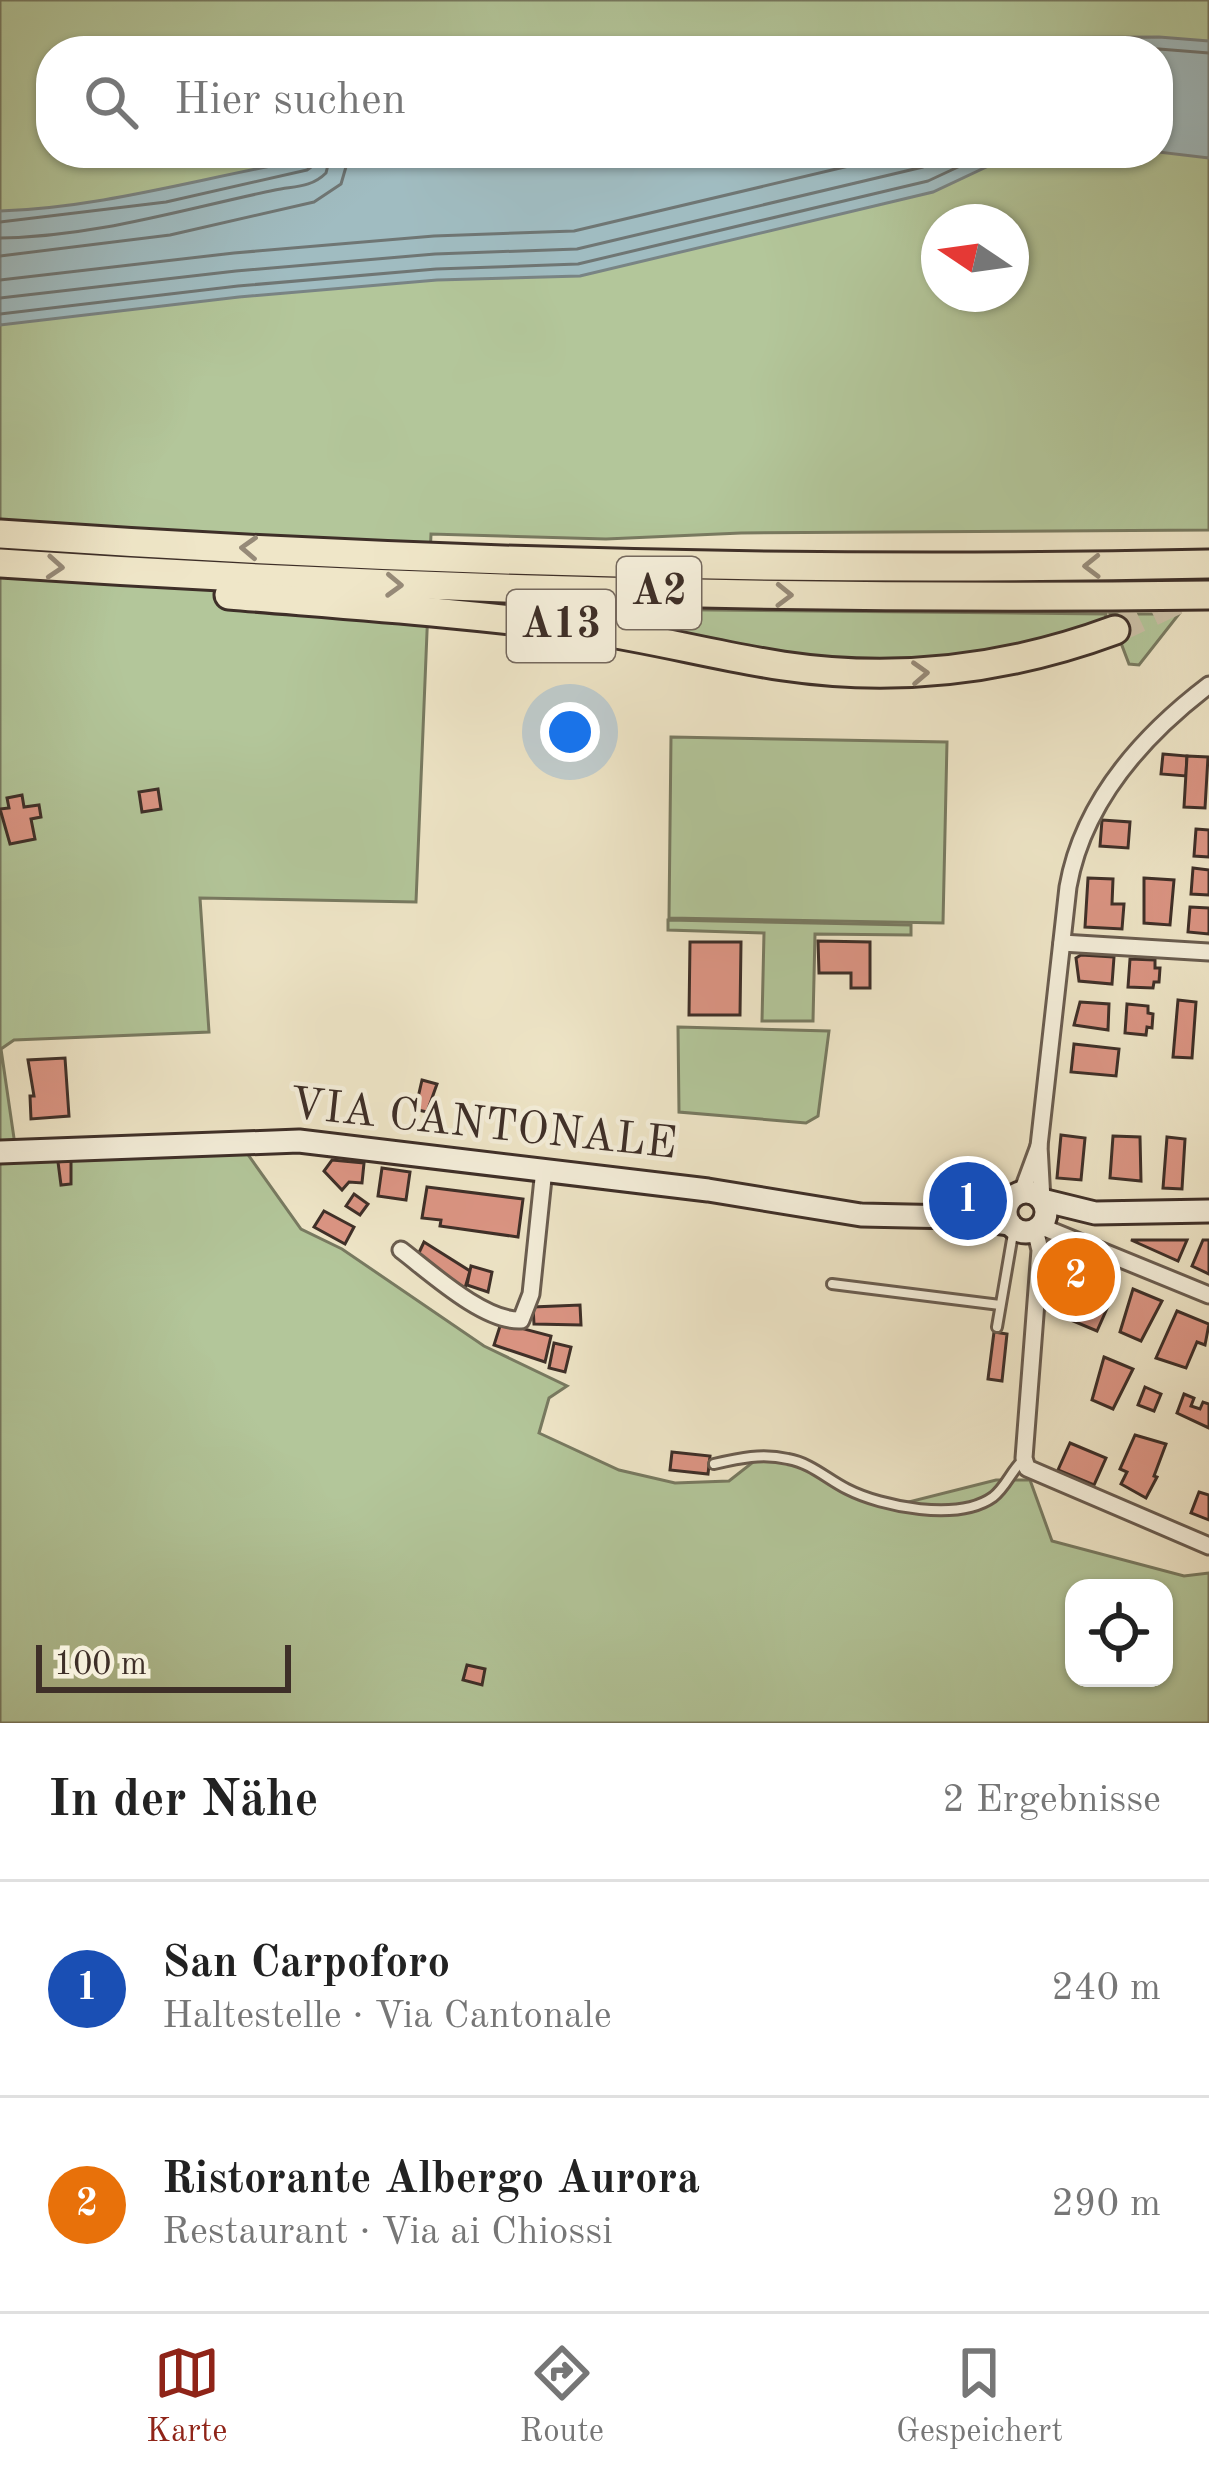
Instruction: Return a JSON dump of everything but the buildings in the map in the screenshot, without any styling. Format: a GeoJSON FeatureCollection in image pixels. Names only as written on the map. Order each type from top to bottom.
{"type":"FeatureCollection","features":[{"type":"Feature","properties":{"kind":"highway","name":"A2"},"geometry":{"type":"LineString","coordinates":[[0,534],[295,551],[617,562],[978,567],[1209,564]]}},
{"type":"Feature","properties":{"kind":"highway","name":"A2"},"geometry":{"type":"LineString","coordinates":[[0,563],[653,593],[1209,595]]}},
{"type":"Feature","properties":{"kind":"highway","name":"A13"},"geometry":{"type":"LineString","coordinates":[[110,571],[137,587],[551,624],[777,665],[861,674],[982,667],[1058,650],[1115,630]]}},
{"type":"Feature","properties":{"kind":"main road","name":"VIA CANTONALE"},"geometry":{"type":"LineString","coordinates":[[0,1153],[299,1142],[775,1199],[861,1215],[1209,1211]]}},
{"type":"Feature","properties":{"kind":"street"},"geometry":{"type":"LineString","coordinates":[[1209,685],[1144,744],[1089,820],[1073,861],[1039,1146],[1024,1214],[1040,1250],[1027,1468],[1209,1546]]}},
{"type":"Feature","properties":{"kind":"street"},"geometry":{"type":"LineString","coordinates":[[1062,943],[1209,952]]}},
{"type":"Feature","properties":{"kind":"street"},"geometry":{"type":"LineString","coordinates":[[401,1250],[478,1306],[506,1319],[521,1320],[531,1294],[544,1169]]}},
{"type":"Feature","properties":{"kind":"street"},"geometry":{"type":"LineString","coordinates":[[1095,1213],[1097,1246]]}},
{"type":"Feature","properties":{"kind":"street"},"geometry":{"type":"LineString","coordinates":[[1024,1214],[1209,1294]]}},
{"type":"Feature","properties":{"kind":"lane"},"geometry":{"type":"LineString","coordinates":[[997,1327],[1024,1214]]}},
{"type":"Feature","properties":{"kind":"lane"},"geometry":{"type":"LineString","coordinates":[[832,1284],[1000,1305]]}},
{"type":"Feature","properties":{"kind":"lane"},"geometry":{"type":"LineString","coordinates":[[714,1464],[749,1455],[787,1458],[863,1496],[925,1510],[984,1502],[998,1493],[1024,1458]]}},
{"type":"Feature","properties":{"kind":"green space"},"geometry":{"type":"Polygon","coordinates":[[[0,0],[1209,0],[1209,530],[741,533],[606,539],[431,534],[416,902],[200,898],[209,1032],[14,1040],[1,1049],[16,1152],[239,1142],[301,1229],[342,1249],[484,1346],[567,1386],[549,1398],[539,1433],[619,1470],[675,1483],[729,1481],[762,1455],[806,1462],[841,1490],[889,1507],[996,1480],[1030,1480],[1052,1541],[1184,1576],[1209,1573],[1209,1723],[0,1723],[0,0]]]}},
{"type":"Feature","properties":{"kind":"green space"},"geometry":{"type":"Polygon","coordinates":[[[539,610],[1106,614],[1105,619],[1037,649],[845,667],[539,610]]]}},
{"type":"Feature","properties":{"kind":"green space"},"geometry":{"type":"Polygon","coordinates":[[[1110,614],[1179,614],[1139,665],[1129,664],[1110,614]]]}},
{"type":"Feature","properties":{"kind":"green space"},"geometry":{"type":"Polygon","coordinates":[[[671,737],[947,742],[943,923],[669,918],[671,737]]]}},
{"type":"Feature","properties":{"kind":"green space"},"geometry":{"type":"Polygon","coordinates":[[[668,920],[911,925],[911,935],[815,934],[813,1021],[762,1021],[764,933],[668,930],[668,920]]]}},
{"type":"Feature","properties":{"kind":"green space"},"geometry":{"type":"Polygon","coordinates":[[[678,1027],[829,1031],[818,1116],[806,1123],[679,1112],[678,1027]]]}},
{"type":"Feature","properties":{"kind":"water"},"geometry":{"type":"Polygon","coordinates":[[[1173,38],[1209,41],[1209,158],[1173,154],[1173,38]]]}},
{"type":"Feature","properties":{"kind":"water"},"geometry":{"type":"Polygon","coordinates":[[[259,168],[984,168],[933,192],[580,276],[437,280],[0,325],[0,211],[133,195],[259,168]]]}},
{"type":"Feature","properties":{"kind":"tunnel"},"geometry":{"type":"LineString","coordinates":[[1115,630],[1198,591]]}},
{"type":"Feature","properties":{"kind":"place","name":"San Carpoforo"},"geometry":{"type":"Point","coordinates":[968,1201]}},
{"type":"Feature","properties":{"kind":"place","name":"Ristorante Albergo Aurora"},"geometry":{"type":"Point","coordinates":[1076,1277]}}]}
